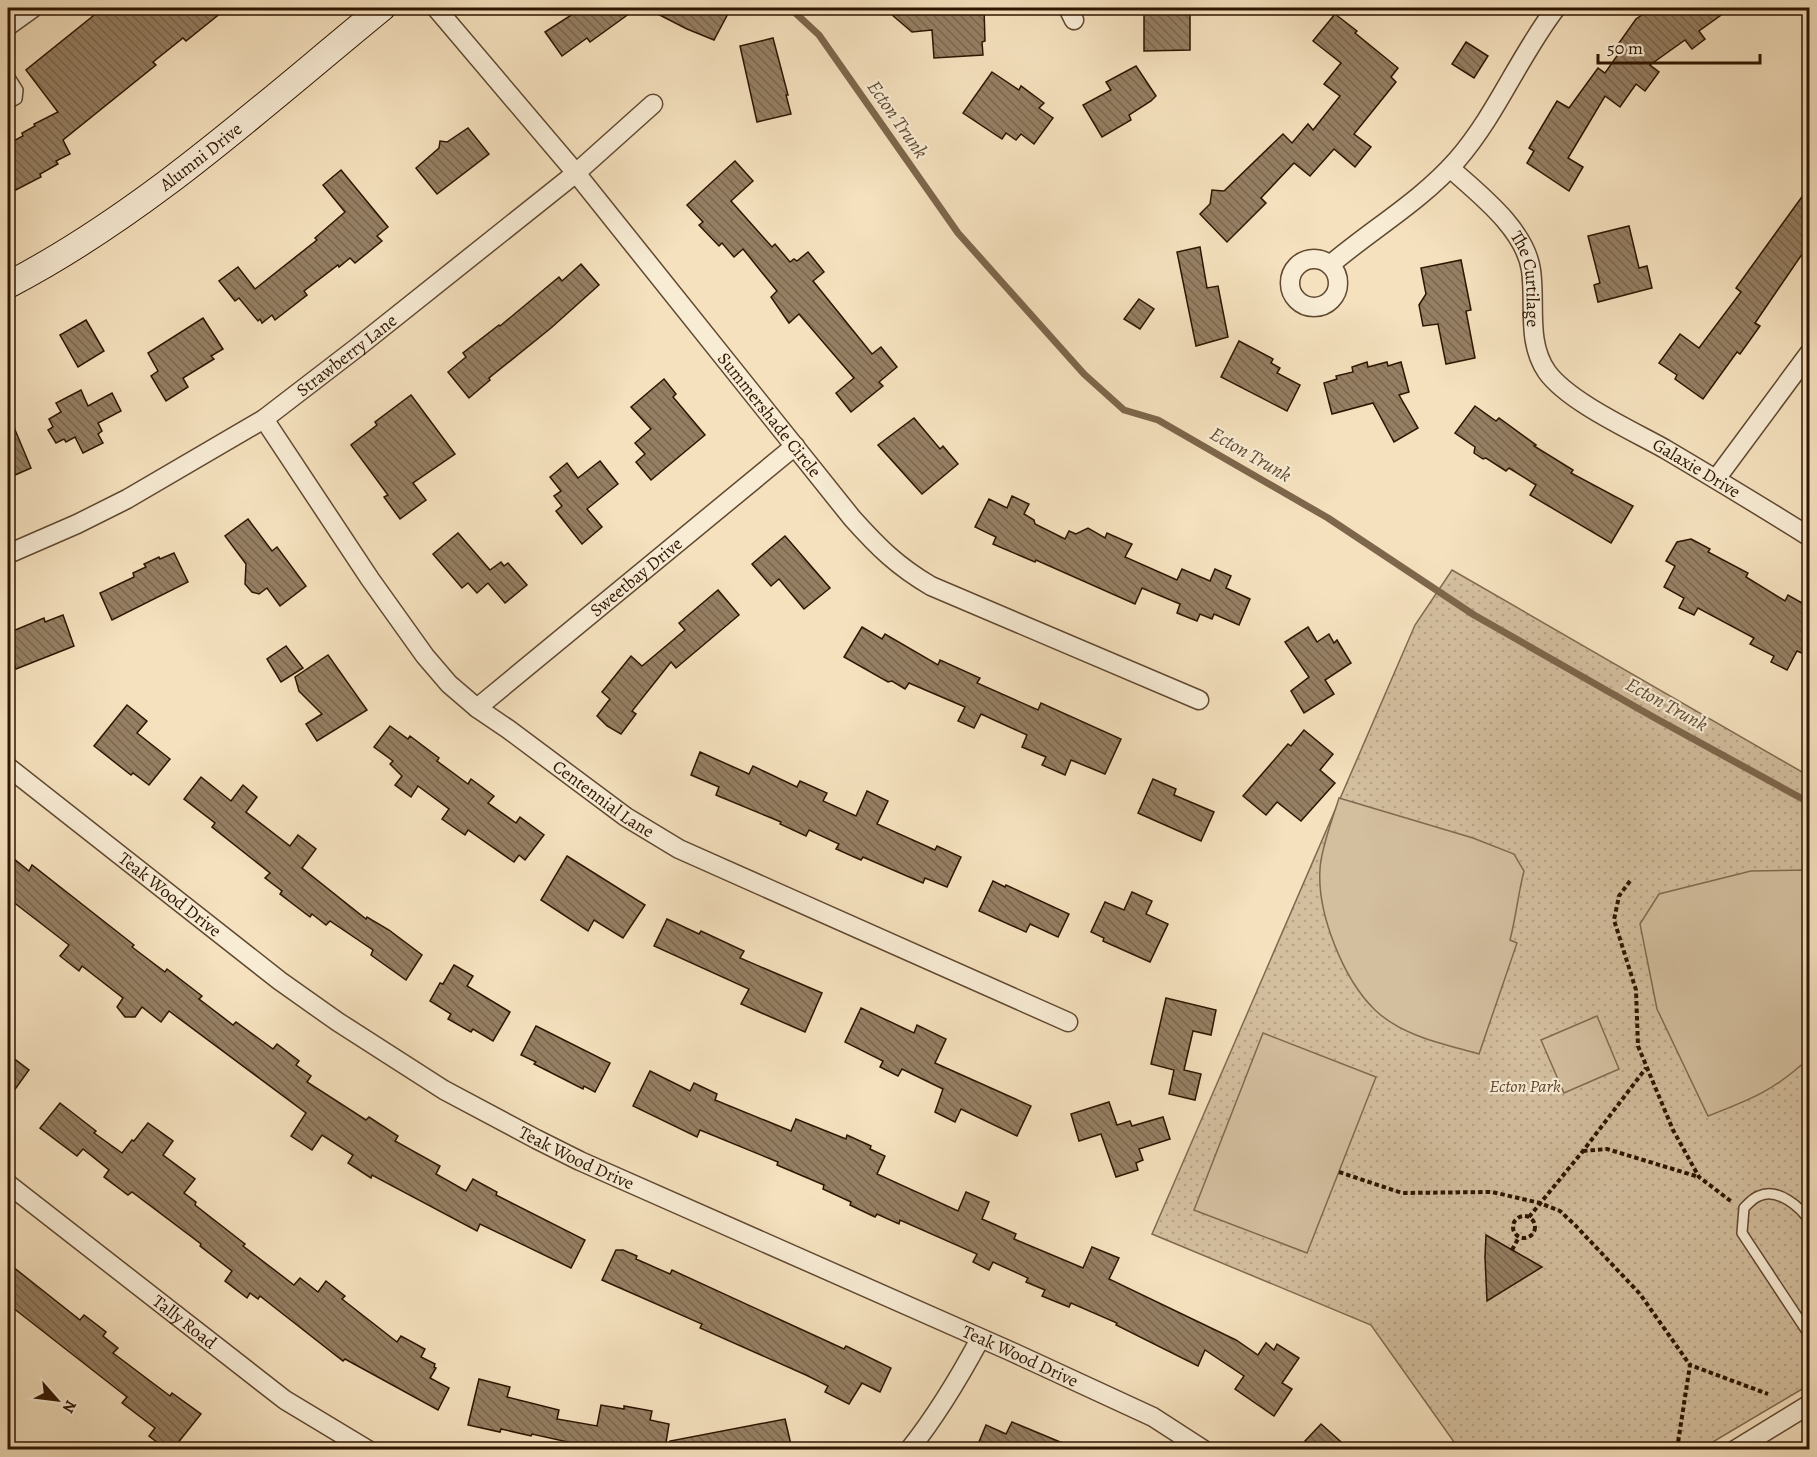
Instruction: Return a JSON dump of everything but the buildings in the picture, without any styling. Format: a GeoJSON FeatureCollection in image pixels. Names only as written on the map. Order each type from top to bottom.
{"type":"FeatureCollection","features":[{"type":"Feature","properties":{"kind":"main road","name":"Alumni Drive"},"geometry":{"type":"LineString","coordinates":[[8,285],[81,243],[170,181],[382,8]]}},
{"type":"Feature","properties":{"kind":"street"},"geometry":{"type":"LineString","coordinates":[[8,26],[33,8]]}},
{"type":"Feature","properties":{"kind":"street","name":"Summershade Circle"},"geometry":{"type":"LineString","coordinates":[[436,8],[576,173],[874,543],[909,572],[931,586],[1199,700]]}},
{"type":"Feature","properties":{"kind":"street"},"geometry":{"type":"LineString","coordinates":[[1330,265],[1432,186],[1450,168],[1482,127],[1556,8]]}},
{"type":"Feature","properties":{"kind":"street","name":"Strawberry Lane"},"geometry":{"type":"LineString","coordinates":[[8,554],[127,499],[264,419],[576,173],[653,104]]}},
{"type":"Feature","properties":{"kind":"street","name":"The Curtilage"},"geometry":{"type":"LineString","coordinates":[[1450,168],[1511,226],[1522,243],[1531,269],[1533,330],[1540,361],[1558,384],[1580,401]]}},
{"type":"Feature","properties":{"kind":"street"},"geometry":{"type":"LineString","coordinates":[[1716,479],[1809,352]]}},
{"type":"Feature","properties":{"kind":"street","name":"Galaxie Drive"},"geometry":{"type":"LineString","coordinates":[[1580,401],[1716,479],[1809,537]]}},
{"type":"Feature","properties":{"kind":"street","name":"Centennial Lane"},"geometry":{"type":"LineString","coordinates":[[264,419],[424,656],[449,684],[477,708],[626,817],[679,849],[1068,1022]]}},
{"type":"Feature","properties":{"kind":"street","name":"Sweetbay Drive"},"geometry":{"type":"LineString","coordinates":[[477,708],[795,446]]}},
{"type":"Feature","properties":{"kind":"street","name":"Teak Wood Drive"},"geometry":{"type":"LineString","coordinates":[[8,767],[280,981],[338,1022],[444,1090],[580,1161],[1153,1417],[1204,1449]]}},
{"type":"Feature","properties":{"kind":"street","name":"Tally Road"},"geometry":{"type":"LineString","coordinates":[[8,1184],[285,1400],[368,1449]]}},
{"type":"Feature","properties":{"kind":"street"},"geometry":{"type":"LineString","coordinates":[[909,1449],[933,1419],[980,1339]]}},
{"type":"Feature","properties":{"kind":"street"},"geometry":{"type":"LineString","coordinates":[[1735,1449],[1809,1404]]}},
{"type":"Feature","properties":{"kind":"lane"},"geometry":{"type":"LineString","coordinates":[[8,74],[18,90],[17,99],[8,104]]}},
{"type":"Feature","properties":{"kind":"lane"},"geometry":{"type":"LineString","coordinates":[[1809,1222],[1795,1204],[1769,1193],[1759,1196],[1744,1208],[1742,1233],[1809,1336]]}},
{"type":"Feature","properties":{"kind":"path"},"geometry":{"type":"LineString","coordinates":[[1630,880],[1619,896],[1614,920],[1636,990],[1638,1046],[1673,1130],[1700,1178]]}},
{"type":"Feature","properties":{"kind":"path"},"geometry":{"type":"LineString","coordinates":[[1529,1217],[1646,1068]]}},
{"type":"Feature","properties":{"kind":"path"},"geometry":{"type":"LineString","coordinates":[[1583,1151],[1607,1149],[1700,1178],[1744,1208]]}},
{"type":"Feature","properties":{"kind":"path"},"geometry":{"type":"LineString","coordinates":[[1339,1172],[1402,1193],[1492,1192],[1540,1203],[1560,1212],[1641,1294],[1690,1365],[1768,1394]]}},
{"type":"Feature","properties":{"kind":"path"},"geometry":{"type":"LineString","coordinates":[[1521,1217],[1529,1217],[1535,1224],[1534,1232],[1528,1238],[1519,1237],[1514,1231],[1515,1222],[1521,1217]]}},
{"type":"Feature","properties":{"kind":"path"},"geometry":{"type":"LineString","coordinates":[[1512,1250],[1519,1237]]}},
{"type":"Feature","properties":{"kind":"path"},"geometry":{"type":"LineString","coordinates":[[1677,1449],[1690,1365]]}},
{"type":"Feature","properties":{"kind":"green space","name":"Ecton Park"},"geometry":{"type":"Polygon","coordinates":[[[1452,570],[1809,776],[1809,1385],[1701,1449],[1459,1449],[1371,1325],[1152,1234],[1415,625],[1452,570]]]}},
{"type":"Feature","properties":{"kind":"green space"},"geometry":{"type":"Polygon","coordinates":[[[1339,798],[1473,838],[1514,854],[1524,871],[1510,940],[1517,943],[1479,1054],[1438,1043],[1398,1026],[1375,1010],[1352,981],[1334,944],[1320,886],[1323,852],[1339,798]]]}},
{"type":"Feature","properties":{"kind":"green space"},"geometry":{"type":"Polygon","coordinates":[[[1809,870],[1809,1058],[1762,1093],[1708,1116],[1657,1009],[1640,924],[1659,894],[1751,871],[1809,870]]]}},
{"type":"Feature","properties":{"kind":"green space"},"geometry":{"type":"Polygon","coordinates":[[[1597,1016],[1619,1069],[1564,1093],[1541,1040],[1597,1016]]]}},
{"type":"Feature","properties":{"kind":"green space"},"geometry":{"type":"Polygon","coordinates":[[[1263,1033],[1376,1077],[1307,1253],[1194,1210],[1263,1033]]]}},
{"type":"Feature","properties":{"kind":"waterway","name":"Ecton Trunk"},"geometry":{"type":"LineString","coordinates":[[790,8],[819,35],[958,233],[1084,374],[1124,410],[1158,420],[1328,518],[1474,615],[1810,803]]}}]}
